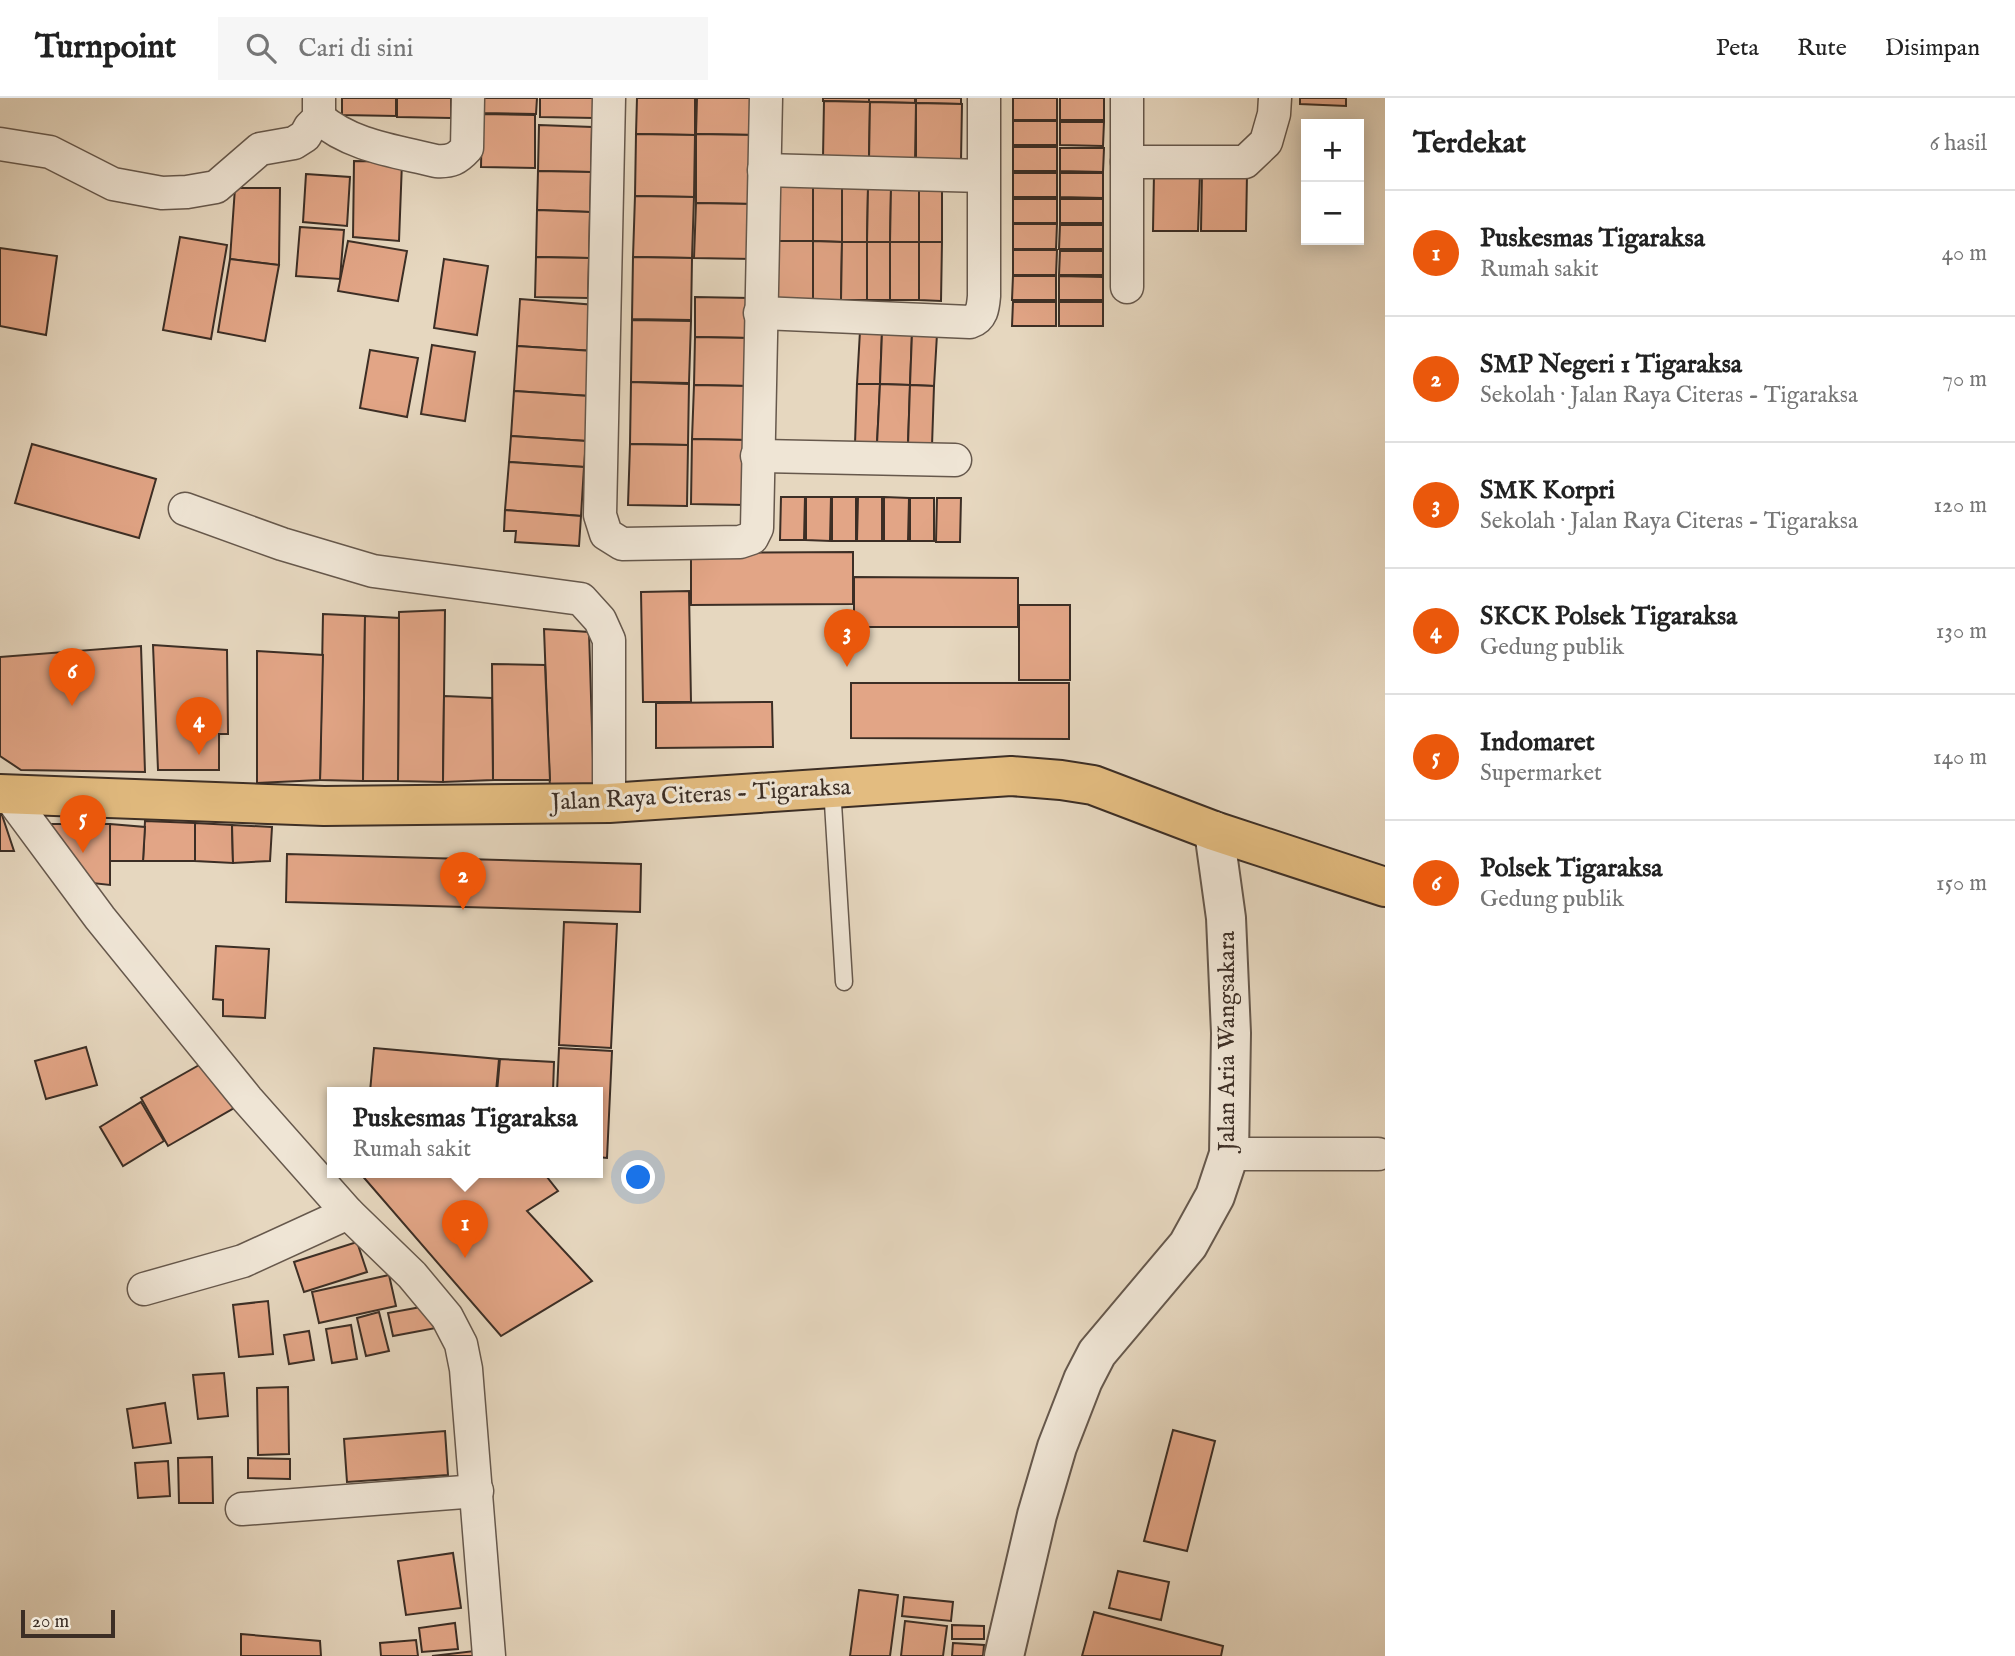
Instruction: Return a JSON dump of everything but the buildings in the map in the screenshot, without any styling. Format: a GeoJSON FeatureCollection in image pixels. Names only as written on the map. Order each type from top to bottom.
{"type":"FeatureCollection","features":[{"type":"Feature","properties":{"kind":"main road","name":"Jalan Raya Citeras - Tigaraksa"},"geometry":{"type":"LineString","coordinates":[[4,794],[324,806],[609,803],[1011,776],[1093,785],[1214,831],[1385,887]]}},
{"type":"Feature","properties":{"kind":"street"},"geometry":{"type":"LineString","coordinates":[[319,108],[332,130],[352,139],[436,161],[451,162],[460,157],[467,148],[468,98]]}},
{"type":"Feature","properties":{"kind":"street"},"geometry":{"type":"LineString","coordinates":[[608,98],[600,515],[606,534],[622,544],[740,542],[752,538],[757,528],[766,98]]}},
{"type":"Feature","properties":{"kind":"street"},"geometry":{"type":"LineString","coordinates":[[761,313],[970,323],[976,320],[984,308],[984,98]]}},
{"type":"Feature","properties":{"kind":"street"},"geometry":{"type":"LineString","coordinates":[[1127,98],[1127,287]]}},
{"type":"Feature","properties":{"kind":"street"},"geometry":{"type":"LineString","coordinates":[[1127,162],[1245,162],[1266,142],[1274,114],[1275,98]]}},
{"type":"Feature","properties":{"kind":"street"},"geometry":{"type":"LineString","coordinates":[[0,144],[50,152],[113,184],[162,193],[187,192],[216,187],[260,149],[294,143],[305,136],[319,108]]}},
{"type":"Feature","properties":{"kind":"street"},"geometry":{"type":"LineString","coordinates":[[764,170],[983,176]]}},
{"type":"Feature","properties":{"kind":"street"},"geometry":{"type":"LineString","coordinates":[[757,456],[956,460]]}},
{"type":"Feature","properties":{"kind":"street"},"geometry":{"type":"LineString","coordinates":[[186,509],[282,544],[373,571],[581,600],[600,620],[609,639],[609,803]]}},
{"type":"Feature","properties":{"kind":"street"},"geometry":{"type":"LineString","coordinates":[[4,794],[100,918],[247,1099],[348,1213],[412,1275],[447,1317],[461,1344],[466,1369],[489,1656]]}},
{"type":"Feature","properties":{"kind":"street","name":"Jalan Aria Wangsakara"},"geometry":{"type":"LineString","coordinates":[[1004,1656],[1047,1481],[1083,1380],[1097,1353],[1188,1245],[1215,1196],[1229,1154],[1231,1034],[1226,918],[1214,831]]}},
{"type":"Feature","properties":{"kind":"street"},"geometry":{"type":"LineString","coordinates":[[1229,1154],[1378,1154]]}},
{"type":"Feature","properties":{"kind":"street"},"geometry":{"type":"LineString","coordinates":[[144,1289],[243,1261],[348,1213]]}},
{"type":"Feature","properties":{"kind":"street"},"geometry":{"type":"LineString","coordinates":[[242,1508],[477,1491]]}},
{"type":"Feature","properties":{"kind":"lane"},"geometry":{"type":"LineString","coordinates":[[832,787],[844,982]]}},
{"type":"Feature","properties":{"kind":"place","name":"SMK Korpri"},"geometry":{"type":"Point","coordinates":[847,667]}},
{"type":"Feature","properties":{"kind":"place","name":"Polsek Tigaraksa"},"geometry":{"type":"Point","coordinates":[72,706]}},
{"type":"Feature","properties":{"kind":"place","name":"SKCK Polsek Tigaraksa"},"geometry":{"type":"Point","coordinates":[199,755]}},
{"type":"Feature","properties":{"kind":"place","name":"Indomaret"},"geometry":{"type":"Point","coordinates":[83,853]}},
{"type":"Feature","properties":{"kind":"place","name":"SMP Negeri 1 Tigaraksa"},"geometry":{"type":"Point","coordinates":[463,910]}},
{"type":"Feature","properties":{"kind":"place","name":"Puskesmas Tigaraksa"},"geometry":{"type":"Point","coordinates":[465,1258]}}]}
